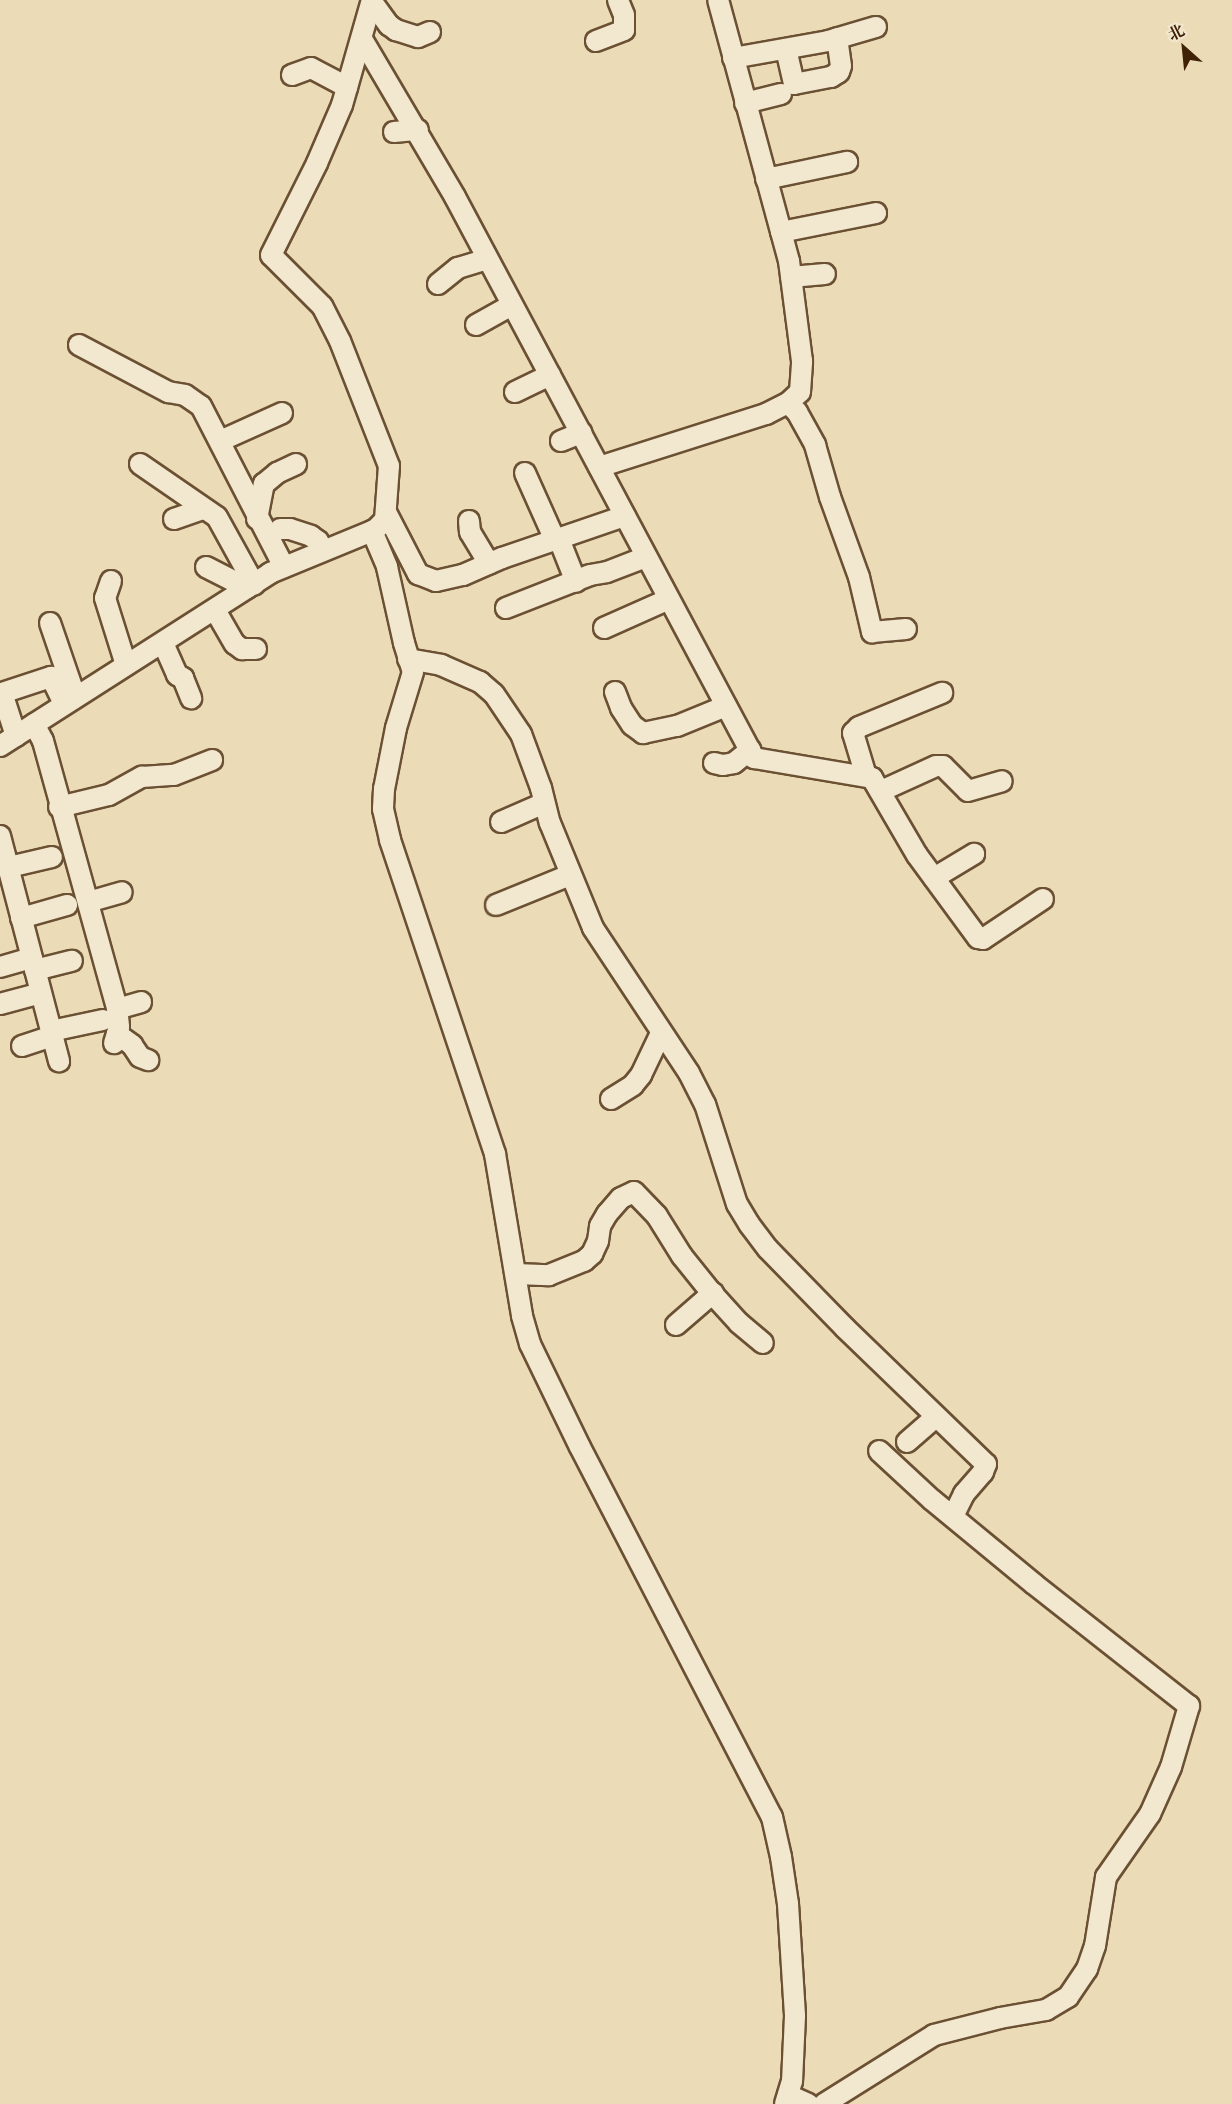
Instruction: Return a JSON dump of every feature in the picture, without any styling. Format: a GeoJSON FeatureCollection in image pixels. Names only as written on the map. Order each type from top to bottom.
{"type":"FeatureCollection","features":[{"type":"Feature","properties":{"kind":"street"},"geometry":{"type":"LineString","coordinates":[[596,41],[624,30],[624,15],[618,0]]}},
{"type":"Feature","properties":{"kind":"street"},"geometry":{"type":"LineString","coordinates":[[599,467],[766,414],[788,404],[800,392],[802,361],[791,277],[718,0]]}},
{"type":"Feature","properties":{"kind":"street"},"geometry":{"type":"LineString","coordinates":[[372,1],[389,25],[396,30],[418,37],[430,32]]}},
{"type":"Feature","properties":{"kind":"street"},"geometry":{"type":"LineString","coordinates":[[69,700],[51,677],[2,693],[8,741],[251,586],[284,567],[372,531],[385,520],[389,466],[340,341],[322,306],[271,255],[317,163],[347,87],[372,1]]}},
{"type":"Feature","properties":{"kind":"street"},"geometry":{"type":"LineString","coordinates":[[733,58],[837,38],[876,27]]}},
{"type":"Feature","properties":{"kind":"street"},"geometry":{"type":"LineString","coordinates":[[786,48],[794,84],[831,77],[838,72],[841,66],[837,38]]}},
{"type":"Feature","properties":{"kind":"street"},"geometry":{"type":"LineString","coordinates":[[362,39],[418,130],[750,750],[758,760],[872,778],[908,842],[978,938],[983,939],[1043,899]]}},
{"type":"Feature","properties":{"kind":"street"},"geometry":{"type":"LineString","coordinates":[[292,75],[311,68],[347,87]]}},
{"type":"Feature","properties":{"kind":"street"},"geometry":{"type":"LineString","coordinates":[[745,103],[781,94]]}},
{"type":"Feature","properties":{"kind":"street"},"geometry":{"type":"LineString","coordinates":[[394,132],[418,130]]}},
{"type":"Feature","properties":{"kind":"street"},"geometry":{"type":"LineString","coordinates":[[766,179],[847,162]]}},
{"type":"Feature","properties":{"kind":"street"},"geometry":{"type":"LineString","coordinates":[[781,232],[876,213]]}},
{"type":"Feature","properties":{"kind":"street"},"geometry":{"type":"LineString","coordinates":[[438,284],[458,268],[487,259]]}},
{"type":"Feature","properties":{"kind":"street"},"geometry":{"type":"LineString","coordinates":[[791,277],[825,274]]}},
{"type":"Feature","properties":{"kind":"street"},"geometry":{"type":"LineString","coordinates":[[476,325],[512,305]]}},
{"type":"Feature","properties":{"kind":"street"},"geometry":{"type":"LineString","coordinates":[[79,345],[168,392],[193,400],[208,415],[257,519],[284,567]]}},
{"type":"Feature","properties":{"kind":"street"},"geometry":{"type":"LineString","coordinates":[[515,392],[550,375]]}},
{"type":"Feature","properties":{"kind":"street"},"geometry":{"type":"LineString","coordinates":[[788,404],[797,412],[815,445],[830,497],[860,577],[872,632],[906,629]]}},
{"type":"Feature","properties":{"kind":"street"},"geometry":{"type":"LineString","coordinates":[[220,441],[282,413]]}},
{"type":"Feature","properties":{"kind":"street"},"geometry":{"type":"LineString","coordinates":[[561,441],[581,433]]}},
{"type":"Feature","properties":{"kind":"street"},"geometry":{"type":"LineString","coordinates":[[140,464],[223,523],[251,586]]}},
{"type":"Feature","properties":{"kind":"street"},"geometry":{"type":"LineString","coordinates":[[257,519],[264,484],[277,473],[296,464]]}},
{"type":"Feature","properties":{"kind":"street"},"geometry":{"type":"LineString","coordinates":[[525,473],[576,582]]}},
{"type":"Feature","properties":{"kind":"street"},"geometry":{"type":"LineString","coordinates":[[174,519],[203,509]]}},
{"type":"Feature","properties":{"kind":"street"},"geometry":{"type":"LineString","coordinates":[[386,512],[418,574],[425,579],[448,580],[625,516]]}},
{"type":"Feature","properties":{"kind":"street"},"geometry":{"type":"LineString","coordinates":[[469,521],[470,532],[489,564]]}},
{"type":"Feature","properties":{"kind":"street"},"geometry":{"type":"LineString","coordinates":[[280,529],[290,529],[310,536],[318,541],[322,551]]}},
{"type":"Feature","properties":{"kind":"street"},"geometry":{"type":"LineString","coordinates":[[372,531],[387,567],[413,672],[396,728],[384,789],[383,809],[390,840],[495,1154],[530,1344],[580,1447],[771,1817],[781,1857],[788,1904],[795,2016],[792,2081],[786,2100],[808,2104]]}},
{"type":"Feature","properties":{"kind":"street"},"geometry":{"type":"LineString","coordinates":[[506,608],[646,557]]}},
{"type":"Feature","properties":{"kind":"street"},"geometry":{"type":"LineString","coordinates":[[206,567],[251,586]]}},
{"type":"Feature","properties":{"kind":"street"},"geometry":{"type":"LineString","coordinates":[[111,581],[105,598],[126,665]]}},
{"type":"Feature","properties":{"kind":"street"},"geometry":{"type":"LineString","coordinates":[[604,628],[669,599]]}},
{"type":"Feature","properties":{"kind":"street"},"geometry":{"type":"LineString","coordinates":[[215,609],[235,644],[242,649],[256,649]]}},
{"type":"Feature","properties":{"kind":"street"},"geometry":{"type":"LineString","coordinates":[[50,623],[69,700]]}},
{"type":"Feature","properties":{"kind":"street"},"geometry":{"type":"LineString","coordinates":[[163,643],[191,698]]}},
{"type":"Feature","properties":{"kind":"street"},"geometry":{"type":"LineString","coordinates":[[408,658],[441,665],[468,676],[494,694],[521,734],[570,874],[593,928],[689,1073],[705,1104],[737,1204],[749,1224],[768,1249],[803,1285],[986,1464],[983,1472],[964,1494],[953,1516]]}},
{"type":"Feature","properties":{"kind":"street"},"geometry":{"type":"LineString","coordinates":[[615,692],[621,708],[632,725],[643,733],[678,726],[726,706]]}},
{"type":"Feature","properties":{"kind":"street"},"geometry":{"type":"LineString","coordinates":[[866,776],[853,733],[859,727],[942,693]]}},
{"type":"Feature","properties":{"kind":"street"},"geometry":{"type":"LineString","coordinates":[[34,724],[43,741],[59,807],[88,902],[113,1027],[141,1056],[148,1060]]}},
{"type":"Feature","properties":{"kind":"street"},"geometry":{"type":"LineString","coordinates":[[714,763],[734,764],[750,750]]}},
{"type":"Feature","properties":{"kind":"street"},"geometry":{"type":"LineString","coordinates":[[59,807],[108,795],[142,777],[174,775],[212,760]]}},
{"type":"Feature","properties":{"kind":"street"},"geometry":{"type":"LineString","coordinates":[[881,792],[936,766],[943,766],[968,791],[1002,781]]}},
{"type":"Feature","properties":{"kind":"street"},"geometry":{"type":"LineString","coordinates":[[501,822],[544,803]]}},
{"type":"Feature","properties":{"kind":"street"},"geometry":{"type":"LineString","coordinates":[[0,836],[59,1061]]}},
{"type":"Feature","properties":{"kind":"street"},"geometry":{"type":"LineString","coordinates":[[934,878],[974,854]]}},
{"type":"Feature","properties":{"kind":"street"},"geometry":{"type":"LineString","coordinates":[[9,867],[52,857]]}},
{"type":"Feature","properties":{"kind":"street"},"geometry":{"type":"LineString","coordinates":[[496,904],[570,874]]}},
{"type":"Feature","properties":{"kind":"street"},"geometry":{"type":"LineString","coordinates":[[88,902],[122,892]]}},
{"type":"Feature","properties":{"kind":"street"},"geometry":{"type":"LineString","coordinates":[[21,918],[67,905]]}},
{"type":"Feature","properties":{"kind":"street"},"geometry":{"type":"LineString","coordinates":[[0,967],[72,961]]}},
{"type":"Feature","properties":{"kind":"street"},"geometry":{"type":"LineString","coordinates":[[0,1004],[40,993]]}},
{"type":"Feature","properties":{"kind":"street"},"geometry":{"type":"LineString","coordinates":[[22,1046],[52,1034],[113,1027],[141,1002]]}},
{"type":"Feature","properties":{"kind":"street"},"geometry":{"type":"LineString","coordinates":[[611,1099],[633,1085],[641,1075],[662,1033]]}},
{"type":"Feature","properties":{"kind":"street"},"geometry":{"type":"LineString","coordinates":[[516,1274],[549,1275],[584,1261],[592,1254],[598,1241],[600,1226],[607,1214],[621,1198],[634,1192],[657,1216],[682,1256],[738,1323],[763,1343]]}},
{"type":"Feature","properties":{"kind":"street"},"geometry":{"type":"LineString","coordinates":[[676,1326],[713,1293]]}},
{"type":"Feature","properties":{"kind":"street"},"geometry":{"type":"LineString","coordinates":[[907,1442],[936,1417]]}},
{"type":"Feature","properties":{"kind":"street"},"geometry":{"type":"LineString","coordinates":[[824,2104],[933,2035],[1000,2018],[1046,2010],[1068,1997],[1087,1969],[1095,1946],[1106,1877],[1150,1814],[1171,1767],[1189,1706],[953,1516],[879,1450]]}}]}
